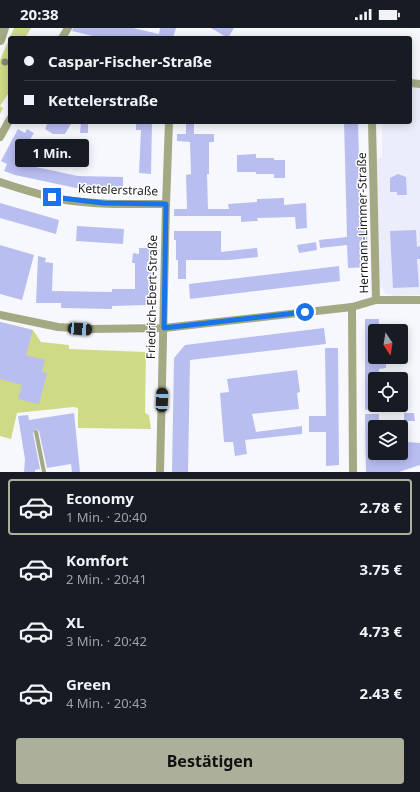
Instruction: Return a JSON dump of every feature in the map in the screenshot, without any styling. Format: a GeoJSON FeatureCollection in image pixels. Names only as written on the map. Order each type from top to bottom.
{"type":"FeatureCollection","features":[{"type":"Feature","properties":{"kind":"street"},"geometry":{"type":"LineString","coordinates":[[0,40],[4,28]]}},
{"type":"Feature","properties":{"kind":"street"},"geometry":{"type":"LineString","coordinates":[[0,137],[8,123]]}},
{"type":"Feature","properties":{"kind":"street","name":"Friedrich-Ebert-Straße"},"geometry":{"type":"LineString","coordinates":[[160,472],[166,204],[170,124]]}},
{"type":"Feature","properties":{"kind":"street","name":"Hermann-Limmer-Straße"},"geometry":{"type":"LineString","coordinates":[[353,472],[352,307],[376,300],[372,124]]}},
{"type":"Feature","properties":{"kind":"street","name":"Kettelerstraße"},"geometry":{"type":"LineString","coordinates":[[0,182],[27,191],[65,200],[103,203],[166,204]]}},
{"type":"Feature","properties":{"kind":"street"},"geometry":{"type":"LineString","coordinates":[[376,300],[420,300]]}},
{"type":"Feature","properties":{"kind":"street"},"geometry":{"type":"LineString","coordinates":[[0,314],[58,327],[91,329],[164,328],[352,307]]}},
{"type":"Feature","properties":{"kind":"lane"},"geometry":{"type":"LineString","coordinates":[[36,432],[44,472]]}},
{"type":"Feature","properties":{"kind":"shaded area"},"geometry":{"type":"Polygon","coordinates":[[[412,88],[420,88],[420,295],[394,296],[386,294],[379,284],[377,159],[382,157],[382,124],[412,124],[412,88]]]}},
{"type":"Feature","properties":{"kind":"green space"},"geometry":{"type":"Polygon","coordinates":[[[14,28],[31,28],[26,36],[10,36],[14,28]]]}},
{"type":"Feature","properties":{"kind":"green space"},"geometry":{"type":"Polygon","coordinates":[[[8,42],[8,84],[8,94],[0,106],[0,60],[8,42]]]}},
{"type":"Feature","properties":{"kind":"green space"},"geometry":{"type":"Polygon","coordinates":[[[0,106],[3,108],[0,114],[0,106]]]}},
{"type":"Feature","properties":{"kind":"green space"},"geometry":{"type":"Polygon","coordinates":[[[0,322],[33,330],[41,342],[69,345],[69,349],[146,352],[145,413],[149,415],[151,429],[78,428],[78,408],[73,407],[17,413],[11,439],[0,436],[0,322]]]}},
{"type":"Feature","properties":{"kind":"building"},"geometry":{"type":"Polygon","coordinates":[[[73,28],[133,28],[159,34],[160,28],[176,28],[174,36],[93,36],[72,31],[73,28]]]}},
{"type":"Feature","properties":{"kind":"building"},"geometry":{"type":"Polygon","coordinates":[[[211,28],[234,28],[229,36],[225,36],[211,28]]]}},
{"type":"Feature","properties":{"kind":"building"},"geometry":{"type":"Polygon","coordinates":[[[47,124],[71,124],[65,134],[53,134],[45,129],[47,124]]]}},
{"type":"Feature","properties":{"kind":"building"},"geometry":{"type":"Polygon","coordinates":[[[81,124],[88,124],[88,133],[80,133],[81,124]]]}},
{"type":"Feature","properties":{"kind":"building"},"geometry":{"type":"Polygon","coordinates":[[[136,124],[152,124],[151,174],[139,173],[141,130],[136,130],[136,124]]]}},
{"type":"Feature","properties":{"kind":"building"},"geometry":{"type":"Polygon","coordinates":[[[186,124],[194,124],[194,134],[214,134],[214,142],[209,142],[209,174],[207,174],[208,209],[229,209],[228,204],[257,202],[257,199],[284,198],[284,205],[306,203],[307,228],[296,229],[295,217],[257,218],[258,221],[241,222],[241,216],[174,216],[174,209],[187,209],[186,175],[191,174],[190,142],[177,141],[177,134],[186,134],[186,124]]]}},
{"type":"Feature","properties":{"kind":"building"},"geometry":{"type":"Polygon","coordinates":[[[344,124],[358,124],[361,231],[367,230],[368,267],[348,268],[347,245],[320,248],[319,240],[347,237],[344,124]]]}},
{"type":"Feature","properties":{"kind":"building"},"geometry":{"type":"Polygon","coordinates":[[[18,129],[25,133],[27,129],[34,133],[25,147],[29,149],[23,160],[33,164],[31,166],[78,176],[123,177],[123,190],[76,188],[15,175],[4,171],[7,164],[1,161],[18,129]]]}},
{"type":"Feature","properties":{"kind":"building"},"geometry":{"type":"Polygon","coordinates":[[[256,154],[256,158],[274,158],[274,160],[285,160],[285,178],[274,178],[274,174],[237,172],[237,155],[256,154]]]}},
{"type":"Feature","properties":{"kind":"building"},"geometry":{"type":"Polygon","coordinates":[[[398,174],[406,177],[407,195],[397,195],[397,192],[390,192],[390,178],[398,174]]]}},
{"type":"Feature","properties":{"kind":"building"},"geometry":{"type":"Polygon","coordinates":[[[0,203],[59,220],[56,234],[0,218],[0,203]]]}},
{"type":"Feature","properties":{"kind":"building"},"geometry":{"type":"Polygon","coordinates":[[[77,226],[124,229],[123,244],[76,241],[77,226]]]}},
{"type":"Feature","properties":{"kind":"building"},"geometry":{"type":"Polygon","coordinates":[[[416,230],[417,247],[420,246],[420,259],[417,259],[419,287],[393,288],[390,231],[416,230]]]}},
{"type":"Feature","properties":{"kind":"building"},"geometry":{"type":"Polygon","coordinates":[[[174,231],[221,231],[221,252],[257,248],[258,257],[229,260],[186,260],[186,279],[178,279],[178,260],[176,260],[176,240],[174,240],[174,231]]]}},
{"type":"Feature","properties":{"kind":"building"},"geometry":{"type":"Polygon","coordinates":[[[316,242],[317,250],[299,253],[297,245],[316,242]]]}},
{"type":"Feature","properties":{"kind":"building"},"geometry":{"type":"Polygon","coordinates":[[[0,245],[34,255],[22,300],[0,294],[0,245]]]}},
{"type":"Feature","properties":{"kind":"building"},"geometry":{"type":"Polygon","coordinates":[[[139,248],[152,248],[153,301],[148,301],[148,305],[112,306],[112,309],[61,308],[61,303],[36,303],[38,256],[46,258],[45,262],[53,263],[52,291],[112,292],[112,289],[135,289],[135,263],[132,263],[133,253],[139,254],[139,248]]]}},
{"type":"Feature","properties":{"kind":"building"},"geometry":{"type":"Polygon","coordinates":[[[339,266],[340,281],[190,299],[189,284],[339,266]]]}},
{"type":"Feature","properties":{"kind":"building"},"geometry":{"type":"Polygon","coordinates":[[[365,319],[379,319],[379,324],[368,324],[368,364],[386,364],[386,368],[379,369],[379,372],[368,372],[368,409],[365,410],[365,319]]]}},
{"type":"Feature","properties":{"kind":"building"},"geometry":{"type":"Polygon","coordinates":[[[0,322],[33,330],[26,355],[45,360],[42,372],[47,373],[39,404],[18,399],[22,385],[0,379],[0,322]]]}},
{"type":"Feature","properties":{"kind":"building"},"geometry":{"type":"Polygon","coordinates":[[[324,328],[326,344],[190,360],[188,472],[172,472],[174,358],[185,345],[324,328]]]}},
{"type":"Feature","properties":{"kind":"building"},"geometry":{"type":"Polygon","coordinates":[[[325,348],[338,348],[339,465],[326,466],[326,432],[309,432],[309,416],[326,416],[325,348]]]}},
{"type":"Feature","properties":{"kind":"building"},"geometry":{"type":"Polygon","coordinates":[[[297,370],[300,392],[297,393],[299,409],[252,414],[256,432],[302,426],[302,434],[245,440],[247,454],[235,456],[233,442],[224,442],[220,393],[229,392],[227,379],[297,370]]]}},
{"type":"Feature","properties":{"kind":"building"},"geometry":{"type":"Polygon","coordinates":[[[74,413],[80,472],[72,472],[71,464],[47,468],[39,431],[36,429],[33,433],[40,469],[35,470],[35,472],[24,472],[25,459],[18,416],[28,415],[29,420],[74,413]]]}},
{"type":"Feature","properties":{"kind":"building"},"geometry":{"type":"Polygon","coordinates":[[[404,413],[414,413],[415,421],[404,420],[404,413]]]}},
{"type":"Feature","properties":{"kind":"building"},"geometry":{"type":"Polygon","coordinates":[[[365,414],[379,414],[379,420],[368,420],[368,460],[408,460],[408,442],[420,443],[420,465],[399,472],[366,472],[365,414]]]}},
{"type":"Feature","properties":{"kind":"route"},"geometry":{"type":"LineString","coordinates":[[52,197],[65,200],[103,203],[166,204],[164,328],[305,312]]}}]}
